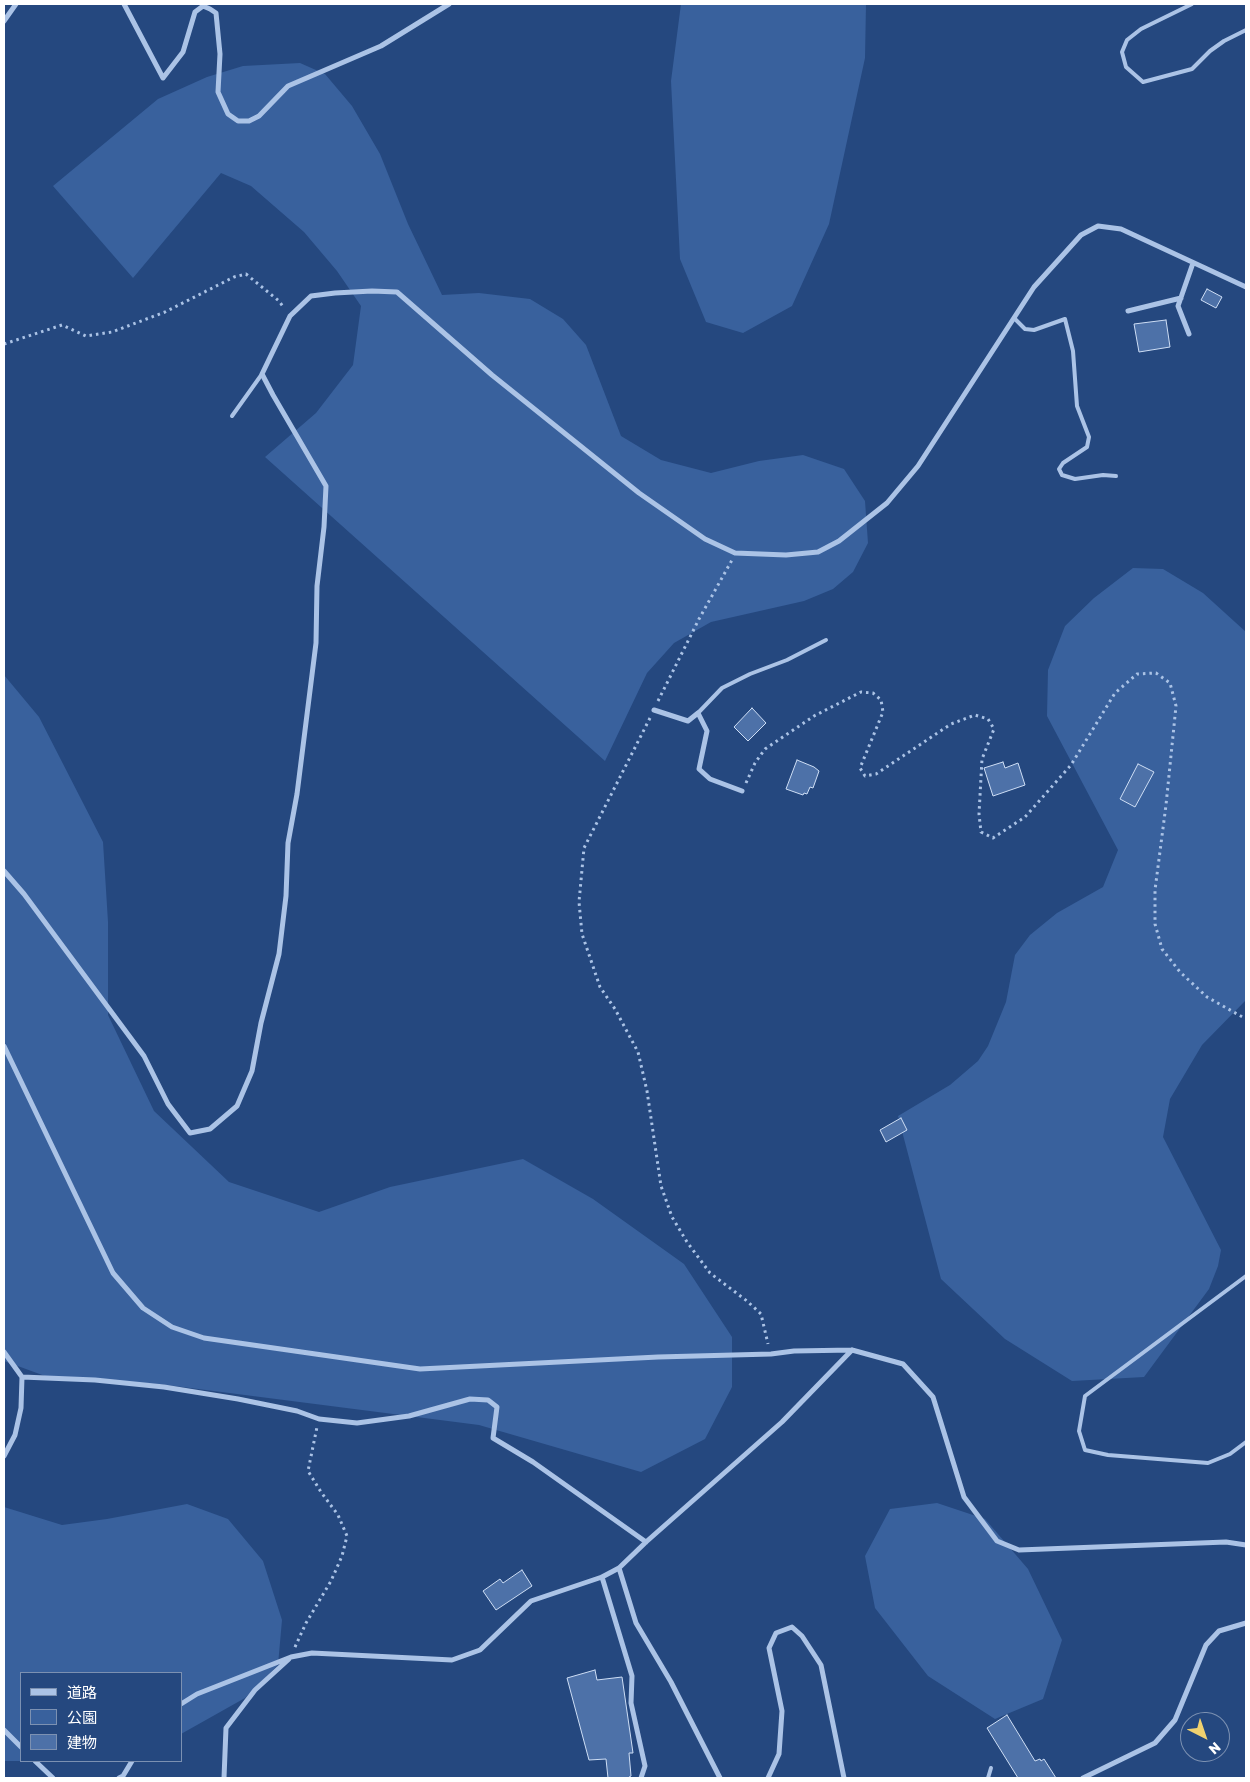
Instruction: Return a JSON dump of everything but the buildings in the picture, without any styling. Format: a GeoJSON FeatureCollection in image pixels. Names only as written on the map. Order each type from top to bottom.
{"type":"FeatureCollection","features":[{"type":"Feature","properties":{"kind":"street"},"geometry":{"type":"LineString","coordinates":[[4,22],[16,4]]}},
{"type":"Feature","properties":{"kind":"street"},"geometry":{"type":"LineString","coordinates":[[124,4],[163,78],[183,52],[195,12],[203,6],[216,14],[220,54],[218,92],[228,114],[238,121],[249,122],[259,116],[288,86],[381,46],[449,4]]}},
{"type":"Feature","properties":{"kind":"street"},"geometry":{"type":"LineString","coordinates":[[4,871],[24,894],[144,1056],[168,1104],[190,1133],[210,1129],[237,1106],[252,1071],[261,1023],[279,954],[286,896],[288,843],[316,643],[317,586],[324,527],[326,486],[262,374],[290,316],[311,296],[344,292],[397,292],[492,375],[639,493],[705,539],[736,553],[786,555],[818,552],[839,541],[887,503],[918,466],[1034,287],[1081,235],[1098,226],[1121,229],[1246,287]]}},
{"type":"Feature","properties":{"kind":"street"},"geometry":{"type":"LineString","coordinates":[[1189,334],[1178,306],[1193,263]]}},
{"type":"Feature","properties":{"kind":"street"},"geometry":{"type":"LineString","coordinates":[[1128,311],[1181,298]]}},
{"type":"Feature","properties":{"kind":"street"},"geometry":{"type":"LineString","coordinates":[[654,710],[688,721],[698,712],[707,731],[699,769],[710,779],[742,791]]}},
{"type":"Feature","properties":{"kind":"street"},"geometry":{"type":"LineString","coordinates":[[4,1046],[113,1273],[144,1308],[172,1327],[204,1338],[420,1369],[658,1357],[771,1354],[794,1351],[852,1350],[903,1364],[933,1397],[964,1497],[998,1541],[1019,1550],[1226,1542],[1246,1545]]}},
{"type":"Feature","properties":{"kind":"street"},"geometry":{"type":"LineString","coordinates":[[182,1703],[197,1694],[291,1657],[312,1653],[452,1660],[480,1650],[531,1600],[602,1577],[619,1568],[782,1422],[852,1350]]}},
{"type":"Feature","properties":{"kind":"street"},"geometry":{"type":"LineString","coordinates":[[4,1352],[22,1377],[21,1408],[15,1435],[4,1456]]}},
{"type":"Feature","properties":{"kind":"street"},"geometry":{"type":"LineString","coordinates":[[22,1377],[95,1380],[164,1387],[297,1411],[319,1419],[357,1423],[409,1416],[470,1399],[488,1400],[497,1407],[493,1438],[533,1462],[646,1542]]}},
{"type":"Feature","properties":{"kind":"street"},"geometry":{"type":"LineString","coordinates":[[619,1568],[636,1622],[671,1682],[720,1778]]}},
{"type":"Feature","properties":{"kind":"street"},"geometry":{"type":"LineString","coordinates":[[602,1577],[632,1676],[631,1704],[645,1766],[641,1778]]}},
{"type":"Feature","properties":{"kind":"street"},"geometry":{"type":"LineString","coordinates":[[1083,1778],[1155,1743],[1175,1720],[1206,1645],[1220,1631],[1246,1623]]}},
{"type":"Feature","properties":{"kind":"street"},"geometry":{"type":"LineString","coordinates":[[768,1778],[779,1754],[782,1711],[769,1648],[776,1633],[792,1627],[802,1636],[821,1665],[844,1778]]}},
{"type":"Feature","properties":{"kind":"street"},"geometry":{"type":"LineString","coordinates":[[224,1778],[226,1728],[255,1690],[291,1657]]}},
{"type":"Feature","properties":{"kind":"street"},"geometry":{"type":"LineString","coordinates":[[4,1730],[20,1746]]}},
{"type":"Feature","properties":{"kind":"street"},"geometry":{"type":"LineString","coordinates":[[36,1762],[53,1778]]}},
{"type":"Feature","properties":{"kind":"street"},"geometry":{"type":"LineString","coordinates":[[119,1778],[124,1776],[131,1762]]}},
{"type":"Feature","properties":{"kind":"lane"},"geometry":{"type":"LineString","coordinates":[[1192,4],[1141,29],[1126,40],[1122,52],[1126,67],[1144,82],[1192,70],[1217,46],[1246,30]]}},
{"type":"Feature","properties":{"kind":"lane"},"geometry":{"type":"LineString","coordinates":[[1014,318],[1025,329],[1034,330],[1065,319],[1073,351],[1077,406],[1088,437],[1087,447],[1063,463],[1059,469],[1062,475],[1075,479],[1103,475],[1116,476]]}},
{"type":"Feature","properties":{"kind":"lane"},"geometry":{"type":"LineString","coordinates":[[232,416],[262,374]]}},
{"type":"Feature","properties":{"kind":"lane"},"geometry":{"type":"LineString","coordinates":[[698,712],[722,688],[750,674],[787,660],[826,640]]}},
{"type":"Feature","properties":{"kind":"lane"},"geometry":{"type":"LineString","coordinates":[[1246,1276],[1085,1396],[1079,1431],[1085,1450],[1108,1455],[1208,1463],[1230,1454],[1246,1442]]}},
{"type":"Feature","properties":{"kind":"lane"},"geometry":{"type":"LineString","coordinates":[[988,1778],[991,1768]]}},
{"type":"Feature","properties":{"kind":"path"},"geometry":{"type":"LineString","coordinates":[[4,344],[62,325],[86,336],[112,332],[165,312],[234,277],[246,274],[279,301],[290,316]]}},
{"type":"Feature","properties":{"kind":"path"},"geometry":{"type":"LineString","coordinates":[[736,553],[699,619],[584,848],[579,902],[582,934],[600,988],[615,1009],[638,1052],[647,1091],[661,1186],[672,1217],[710,1273],[761,1314],[771,1354]]}},
{"type":"Feature","properties":{"kind":"path"},"geometry":{"type":"LineString","coordinates":[[742,791],[755,762],[765,749],[814,716],[861,692],[873,693],[881,700],[883,712],[860,768],[865,776],[876,774],[950,724],[976,715],[988,719],[994,730],[982,759],[979,814],[981,832],[993,838],[1025,817],[1071,765],[1115,693],[1137,674],[1156,673],[1170,683],[1176,706],[1166,805],[1154,890],[1154,924],[1162,949],[1180,972],[1207,997],[1246,1019]]}},
{"type":"Feature","properties":{"kind":"path"},"geometry":{"type":"LineString","coordinates":[[291,1657],[306,1623],[331,1582],[342,1556],[347,1536],[338,1515],[308,1471],[319,1419]]}},
{"type":"Feature","properties":{"kind":"green space"},"geometry":{"type":"Polygon","coordinates":[[[681,4],[866,4],[865,58],[829,224],[792,306],[743,333],[706,322],[680,259],[671,81],[681,4]]]}},
{"type":"Feature","properties":{"kind":"green space"},"geometry":{"type":"Polygon","coordinates":[[[300,63],[325,74],[352,106],[380,154],[408,224],[442,295],[479,293],[530,299],[563,319],[586,345],[621,436],[661,460],[711,473],[759,461],[803,455],[844,469],[865,501],[868,543],[853,572],[833,589],[804,601],[711,622],[674,643],[647,673],[605,761],[265,457],[316,413],[353,365],[361,306],[337,271],[304,232],[251,186],[221,173],[133,278],[53,186],[158,99],[207,77],[243,66],[300,63]]]}},
{"type":"Feature","properties":{"kind":"green space"},"geometry":{"type":"Polygon","coordinates":[[[1133,568],[1163,569],[1203,593],[1246,632],[1246,1000],[1202,1045],[1170,1099],[1163,1137],[1221,1250],[1218,1266],[1209,1289],[1144,1377],[1072,1381],[1005,1339],[941,1279],[898,1116],[950,1085],[978,1061],[988,1046],[1006,1002],[1015,955],[1030,935],[1057,913],[1103,887],[1118,850],[1047,716],[1048,670],[1065,626],[1094,598],[1133,568]]]}},
{"type":"Feature","properties":{"kind":"green space"},"geometry":{"type":"Polygon","coordinates":[[[4,675],[39,717],[103,842],[108,922],[108,1015],[154,1111],[229,1182],[319,1212],[390,1187],[523,1159],[593,1199],[684,1264],[732,1337],[732,1387],[705,1439],[641,1472],[479,1425],[159,1384],[56,1380],[4,1361],[4,675]]]}},
{"type":"Feature","properties":{"kind":"green space"},"geometry":{"type":"Polygon","coordinates":[[[937,1503],[985,1519],[1028,1569],[1062,1640],[1043,1699],[995,1719],[928,1676],[875,1608],[865,1556],[890,1509],[937,1503]]]}},
{"type":"Feature","properties":{"kind":"green space"},"geometry":{"type":"Polygon","coordinates":[[[187,1504],[228,1519],[263,1561],[282,1620],[278,1665],[245,1698],[182,1733],[182,1672],[20,1672],[20,1761],[4,1761],[4,1507],[62,1525],[107,1519],[187,1504]]]}}]}
